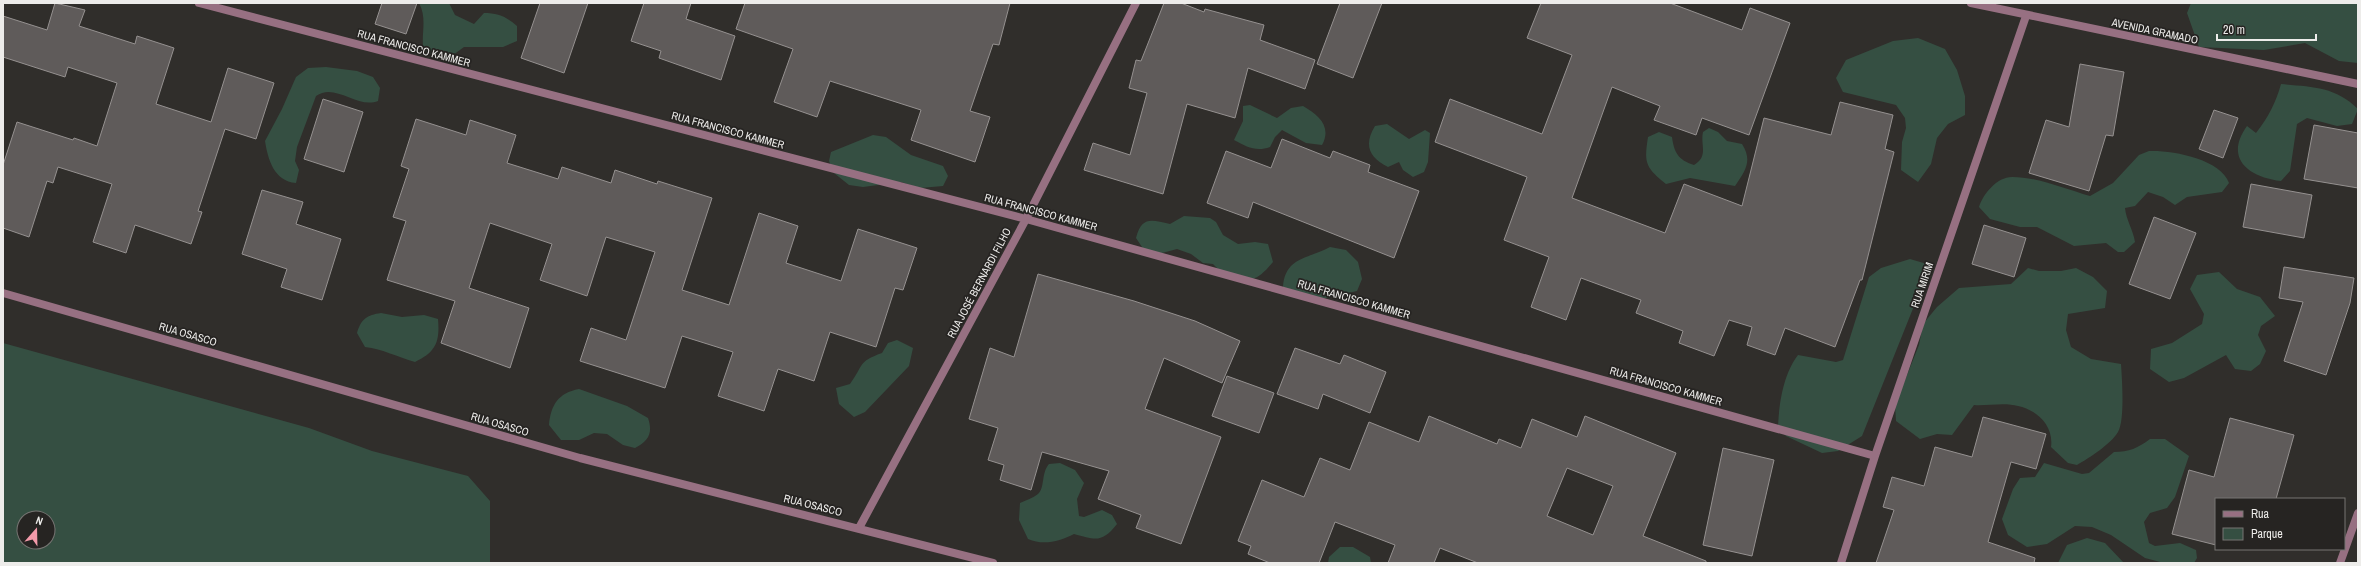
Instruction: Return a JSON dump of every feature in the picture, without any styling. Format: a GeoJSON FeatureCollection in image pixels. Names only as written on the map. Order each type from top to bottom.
{"type":"FeatureCollection","features":[{"type":"Feature","properties":{"kind":"street","name":"RUA FRANCISCO KAMMER"},"geometry":{"type":"LineString","coordinates":[[199,3],[1026,219],[1875,456]]}},
{"type":"Feature","properties":{"kind":"street","name":"RUA JOSÉ BERNARDI FILHO"},"geometry":{"type":"LineString","coordinates":[[859,528],[1026,219],[1136,3]]}},
{"type":"Feature","properties":{"kind":"street","name":"AVENIDA GRAMADO"},"geometry":{"type":"LineString","coordinates":[[1971,3],[2026,16],[2358,84]]}},
{"type":"Feature","properties":{"kind":"street","name":"RUA MIRIM"},"geometry":{"type":"LineString","coordinates":[[1841,563],[1875,456],[2026,16]]}},
{"type":"Feature","properties":{"kind":"street","name":"RUA OSASCO"},"geometry":{"type":"LineString","coordinates":[[3,293],[580,458],[993,563]]}},
{"type":"Feature","properties":{"kind":"street"},"geometry":{"type":"LineString","coordinates":[[2345,549],[2358,513]]}},
{"type":"Feature","properties":{"kind":"street"},"geometry":{"type":"LineString","coordinates":[[2340,563],[2345,550]]}},
{"type":"Feature","properties":{"kind":"green space"},"geometry":{"type":"Polygon","coordinates":[[[419,3],[449,3],[455,15],[474,24],[484,13],[502,16],[517,26],[517,41],[503,47],[464,47],[453,55],[439,56],[424,52],[423,15],[419,3]]]}},
{"type":"Feature","properties":{"kind":"green space"},"geometry":{"type":"Polygon","coordinates":[[[2191,3],[2358,3],[2358,63],[2339,61],[2305,43],[2264,50],[2199,47],[2187,13],[2191,3]]]}},
{"type":"Feature","properties":{"kind":"green space"},"geometry":{"type":"Polygon","coordinates":[[[1918,38],[1945,49],[1957,70],[1965,96],[1965,115],[1948,124],[1937,138],[1931,164],[1918,182],[1901,170],[1902,142],[1906,128],[1905,118],[1896,105],[1843,92],[1836,78],[1846,60],[1893,41],[1918,38]]]}},
{"type":"Feature","properties":{"kind":"green space"},"geometry":{"type":"Polygon","coordinates":[[[326,67],[357,71],[373,77],[380,88],[378,101],[370,103],[362,102],[331,92],[316,96],[297,147],[295,161],[299,170],[296,183],[288,181],[277,174],[273,168],[265,141],[282,109],[296,77],[308,68],[326,67]]]}},
{"type":"Feature","properties":{"kind":"green space"},"geometry":{"type":"Polygon","coordinates":[[[2281,84],[2322,89],[2349,101],[2358,109],[2352,124],[2337,126],[2307,118],[2297,124],[2290,171],[2281,181],[2269,179],[2250,170],[2243,164],[2239,156],[2238,148],[2241,137],[2247,126],[2256,133],[2264,122],[2277,97],[2281,84]]]}},
{"type":"Feature","properties":{"kind":"green space"},"geometry":{"type":"Polygon","coordinates":[[[1250,105],[1277,118],[1291,108],[1303,106],[1314,113],[1325,127],[1325,139],[1322,145],[1306,143],[1282,130],[1275,137],[1270,147],[1256,149],[1243,145],[1234,140],[1243,121],[1243,106],[1250,105]]]}},
{"type":"Feature","properties":{"kind":"green space"},"geometry":{"type":"Polygon","coordinates":[[[1387,124],[1409,139],[1425,130],[1430,133],[1428,162],[1424,172],[1413,177],[1403,170],[1399,162],[1388,167],[1376,159],[1372,154],[1369,144],[1375,126],[1387,124]]]}},
{"type":"Feature","properties":{"kind":"green space"},"geometry":{"type":"Polygon","coordinates":[[[1709,128],[1718,132],[1727,141],[1742,144],[1745,150],[1747,161],[1745,171],[1735,186],[1690,178],[1666,184],[1650,169],[1646,159],[1648,137],[1659,132],[1672,137],[1674,147],[1678,155],[1684,161],[1694,165],[1699,162],[1703,154],[1703,132],[1709,128]]]}},
{"type":"Feature","properties":{"kind":"green space"},"geometry":{"type":"Polygon","coordinates":[[[873,135],[886,137],[911,155],[943,166],[948,176],[943,186],[920,188],[901,182],[863,187],[849,185],[834,173],[829,161],[831,152],[873,135]]]}},
{"type":"Feature","properties":{"kind":"green space"},"geometry":{"type":"Polygon","coordinates":[[[2149,151],[2182,154],[2206,162],[2224,175],[2229,183],[2222,192],[2187,197],[2175,205],[2163,197],[2148,192],[2135,206],[2125,208],[2135,242],[2124,252],[2118,252],[2106,243],[2074,246],[2037,227],[2020,227],[1990,219],[1979,207],[1991,187],[2001,180],[2012,177],[2042,181],[2090,196],[2113,183],[2139,155],[2149,151]]]}},
{"type":"Feature","properties":{"kind":"green space"},"geometry":{"type":"Polygon","coordinates":[[[1184,216],[1210,218],[1216,222],[1223,235],[1238,244],[1255,242],[1268,244],[1273,262],[1262,274],[1253,279],[1227,278],[1213,264],[1203,263],[1191,254],[1177,249],[1162,253],[1146,253],[1136,238],[1138,231],[1144,223],[1148,221],[1158,221],[1170,224],[1184,216]]]}},
{"type":"Feature","properties":{"kind":"green space"},"geometry":{"type":"Polygon","coordinates":[[[1330,247],[1346,250],[1358,262],[1362,279],[1357,291],[1321,299],[1283,287],[1288,270],[1293,264],[1330,247]]]}},
{"type":"Feature","properties":{"kind":"green space"},"geometry":{"type":"Polygon","coordinates":[[[1910,259],[1927,264],[1927,282],[1920,291],[1862,436],[1838,451],[1822,453],[1786,436],[1778,428],[1779,409],[1785,380],[1798,355],[1836,362],[1843,360],[1869,277],[1881,268],[1910,259]]]}},
{"type":"Feature","properties":{"kind":"green space"},"geometry":{"type":"Polygon","coordinates":[[[2028,268],[2039,271],[2061,271],[2076,268],[2093,277],[2107,291],[2105,308],[2068,314],[2066,330],[2071,347],[2091,359],[2121,364],[2122,418],[2115,437],[2093,455],[2077,465],[2068,463],[2051,447],[2050,432],[2043,420],[2038,415],[2018,406],[2007,404],[1974,405],[1952,435],[1937,434],[1920,439],[1896,421],[1895,405],[1919,345],[1923,324],[1937,307],[1959,288],[2011,284],[2028,268]]]}},
{"type":"Feature","properties":{"kind":"green space"},"geometry":{"type":"Polygon","coordinates":[[[2219,272],[2237,289],[2260,297],[2275,316],[2261,326],[2258,335],[2266,351],[2260,364],[2251,371],[2235,369],[2226,355],[2184,378],[2169,382],[2150,369],[2151,349],[2172,343],[2202,324],[2204,314],[2190,289],[2197,275],[2219,272]]]}},
{"type":"Feature","properties":{"kind":"green space"},"geometry":{"type":"Polygon","coordinates":[[[381,313],[402,317],[424,315],[438,319],[437,340],[432,350],[415,362],[384,351],[365,347],[357,333],[360,324],[365,318],[381,313]]]}},
{"type":"Feature","properties":{"kind":"green space"},"geometry":{"type":"Polygon","coordinates":[[[897,340],[913,348],[909,366],[865,412],[854,417],[839,404],[836,388],[850,384],[862,365],[868,359],[882,353],[888,343],[897,340]]]}},
{"type":"Feature","properties":{"kind":"green space"},"geometry":{"type":"Polygon","coordinates":[[[3,343],[309,428],[372,451],[468,476],[490,501],[490,563],[3,563],[3,343]]]}},
{"type":"Feature","properties":{"kind":"green space"},"geometry":{"type":"Polygon","coordinates":[[[579,389],[627,406],[648,418],[650,432],[647,439],[635,448],[623,445],[607,434],[594,433],[579,440],[561,440],[549,425],[554,406],[561,397],[579,389]]]}},
{"type":"Feature","properties":{"kind":"green space"},"geometry":{"type":"Polygon","coordinates":[[[2150,439],[2165,439],[2189,456],[2175,497],[2167,508],[2150,513],[2144,522],[2149,543],[2155,546],[2180,543],[2196,550],[2197,558],[2194,563],[2164,563],[2145,558],[2111,535],[2092,527],[2075,526],[2047,544],[2027,547],[2008,535],[2002,519],[2013,489],[2020,478],[2035,477],[2044,463],[2082,474],[2089,473],[2114,452],[2133,449],[2150,439]]]}},
{"type":"Feature","properties":{"kind":"green space"},"geometry":{"type":"Polygon","coordinates":[[[1060,463],[1075,470],[1084,483],[1077,499],[1079,516],[1084,517],[1102,510],[1112,515],[1117,524],[1103,537],[1088,538],[1074,534],[1052,542],[1040,542],[1028,539],[1019,520],[1020,503],[1038,494],[1042,488],[1045,472],[1049,464],[1060,463]]]}},
{"type":"Feature","properties":{"kind":"green space"},"geometry":{"type":"Polygon","coordinates":[[[2087,538],[2105,543],[2124,563],[2058,563],[2067,545],[2087,538]]]}},
{"type":"Feature","properties":{"kind":"green space"},"geometry":{"type":"Polygon","coordinates":[[[1340,547],[1353,547],[1370,557],[1371,563],[1328,563],[1329,557],[1340,547]]]}},
{"type":"Feature","properties":{"kind":"building"},"geometry":{"type":"Polygon","coordinates":[[[55,3],[85,10],[79,26],[135,44],[137,36],[174,48],[156,104],[211,122],[228,68],[274,83],[256,139],[225,129],[198,211],[202,212],[191,244],[135,225],[126,253],[93,242],[112,184],[58,167],[53,183],[47,181],[29,237],[3,228],[3,165],[17,122],[97,146],[117,83],[68,67],[65,77],[3,57],[3,16],[47,30],[55,3]]]}},
{"type":"Feature","properties":{"kind":"building"},"geometry":{"type":"Polygon","coordinates":[[[382,3],[417,3],[406,34],[375,24],[382,3]]]}},
{"type":"Feature","properties":{"kind":"building"},"geometry":{"type":"Polygon","coordinates":[[[540,3],[588,3],[564,73],[521,58],[540,3]]]}},
{"type":"Feature","properties":{"kind":"building"},"geometry":{"type":"Polygon","coordinates":[[[644,3],[691,3],[686,19],[735,36],[721,80],[659,58],[661,51],[631,41],[644,3]]]}},
{"type":"Feature","properties":{"kind":"building"},"geometry":{"type":"Polygon","coordinates":[[[745,3],[1010,3],[999,45],[993,44],[970,111],[990,117],[975,162],[911,140],[921,110],[830,81],[817,117],[774,102],[793,49],[736,29],[745,3]]]}},
{"type":"Feature","properties":{"kind":"building"},"geometry":{"type":"Polygon","coordinates":[[[1164,3],[1181,3],[1204,12],[1205,9],[1264,25],[1260,40],[1315,60],[1305,89],[1248,68],[1235,118],[1187,104],[1163,194],[1084,170],[1093,143],[1130,155],[1147,93],[1129,88],[1136,60],[1141,61],[1164,3]]]}},
{"type":"Feature","properties":{"kind":"building"},"geometry":{"type":"Polygon","coordinates":[[[1340,3],[1382,3],[1353,78],[1317,64],[1340,3]]]}},
{"type":"Feature","properties":{"kind":"building"},"geometry":{"type":"Polygon","coordinates":[[[1541,3],[1670,3],[1742,30],[1750,8],[1790,23],[1749,135],[1702,118],[1696,135],[1654,120],[1660,106],[1612,87],[1572,198],[1665,233],[1684,184],[1742,206],[1764,118],[1831,135],[1840,102],[1893,115],[1885,149],[1894,152],[1862,280],[1860,280],[1835,347],[1785,328],[1775,355],[1747,345],[1752,327],[1729,320],[1714,356],[1679,343],[1683,331],[1636,313],[1641,300],[1581,278],[1566,320],[1531,307],[1549,257],[1504,240],[1527,177],[1435,142],[1450,99],[1542,134],[1572,55],[1527,38],[1541,3]]]}},
{"type":"Feature","properties":{"kind":"building"},"geometry":{"type":"Polygon","coordinates":[[[2080,64],[2124,72],[2113,136],[2106,135],[2089,191],[2029,173],[2046,120],[2069,127],[2080,64]]]}},
{"type":"Feature","properties":{"kind":"building"},"geometry":{"type":"Polygon","coordinates":[[[323,99],[363,112],[344,172],[304,159],[323,99]]]}},
{"type":"Feature","properties":{"kind":"building"},"geometry":{"type":"Polygon","coordinates":[[[2214,110],[2238,118],[2223,158],[2199,149],[2214,110]]]}},
{"type":"Feature","properties":{"kind":"building"},"geometry":{"type":"Polygon","coordinates":[[[416,119],[466,135],[470,120],[516,135],[507,163],[558,179],[562,167],[611,183],[615,170],[657,184],[658,181],[712,198],[682,290],[729,305],[759,213],[798,226],[786,263],[841,281],[858,229],[917,248],[903,290],[895,288],[876,347],[830,332],[814,381],[778,369],[764,411],[718,396],[733,352],[682,336],[665,388],[580,361],[591,328],[626,340],[655,252],[606,237],[587,296],[540,280],[552,244],[490,223],[469,288],[529,308],[510,368],[441,343],[455,301],[387,280],[406,221],[393,217],[409,169],[401,166],[416,119]]]}},
{"type":"Feature","properties":{"kind":"building"},"geometry":{"type":"Polygon","coordinates":[[[2314,125],[2358,133],[2358,188],[2304,179],[2314,125]]]}},
{"type":"Feature","properties":{"kind":"building"},"geometry":{"type":"Polygon","coordinates":[[[1282,139],[1330,158],[1333,151],[1370,165],[1368,172],[1419,191],[1394,258],[1253,202],[1248,218],[1207,203],[1226,151],[1271,168],[1282,139]]]}},
{"type":"Feature","properties":{"kind":"building"},"geometry":{"type":"Polygon","coordinates":[[[2251,184],[2312,195],[2304,238],[2243,227],[2251,184]]]}},
{"type":"Feature","properties":{"kind":"building"},"geometry":{"type":"Polygon","coordinates":[[[262,190],[303,202],[296,224],[341,239],[322,300],[281,287],[287,269],[242,254],[262,190]]]}},
{"type":"Feature","properties":{"kind":"building"},"geometry":{"type":"Polygon","coordinates":[[[2154,217],[2196,233],[2170,299],[2129,284],[2154,217]]]}},
{"type":"Feature","properties":{"kind":"building"},"geometry":{"type":"Polygon","coordinates":[[[1984,225],[2026,238],[2014,277],[1972,264],[1984,225]]]}},
{"type":"Feature","properties":{"kind":"building"},"geometry":{"type":"Polygon","coordinates":[[[2284,267],[2354,278],[2350,303],[2326,375],[2284,361],[2303,302],[2279,298],[2284,267]]]}},
{"type":"Feature","properties":{"kind":"building"},"geometry":{"type":"Polygon","coordinates":[[[1038,274],[1134,301],[1195,321],[1240,341],[1222,383],[1164,358],[1145,409],[1221,437],[1181,544],[1136,528],[1141,515],[1098,499],[1109,471],[1042,452],[1031,490],[1000,480],[1004,465],[988,460],[998,428],[969,419],[990,348],[1014,357],[1038,274]]]}},
{"type":"Feature","properties":{"kind":"building"},"geometry":{"type":"Polygon","coordinates":[[[1295,348],[1340,364],[1344,355],[1386,372],[1370,413],[1323,394],[1318,409],[1277,394],[1295,348]]]}},
{"type":"Feature","properties":{"kind":"building"},"geometry":{"type":"Polygon","coordinates":[[[1227,376],[1274,393],[1259,433],[1212,416],[1227,376]]]}},
{"type":"Feature","properties":{"kind":"building"},"geometry":{"type":"Polygon","coordinates":[[[1429,416],[1497,444],[1499,439],[1521,448],[1532,419],[1577,437],[1585,416],[1676,453],[1643,536],[1706,561],[1706,563],[1478,563],[1440,548],[1434,563],[1388,563],[1395,545],[1335,522],[1319,563],[1270,563],[1248,554],[1251,546],[1238,541],[1262,480],[1304,497],[1320,458],[1350,470],[1369,422],[1419,442],[1429,416]],[[1567,468],[1547,516],[1593,535],[1613,486],[1567,468]]]}},
{"type":"Feature","properties":{"kind":"building"},"geometry":{"type":"Polygon","coordinates":[[[1983,417],[2046,434],[2036,469],[2011,462],[1988,542],[2035,558],[2034,563],[1876,563],[1894,510],[1883,507],[1892,477],[1924,486],[1935,447],[1972,457],[1983,417]]]}},
{"type":"Feature","properties":{"kind":"building"},"geometry":{"type":"Polygon","coordinates":[[[2230,418],[2294,435],[2276,498],[2215,498],[2215,545],[2172,534],[2189,470],[2214,477],[2230,418]]]}},
{"type":"Feature","properties":{"kind":"building"},"geometry":{"type":"Polygon","coordinates":[[[1723,448],[1774,460],[1752,556],[1703,545],[1723,448]]]}}]}
